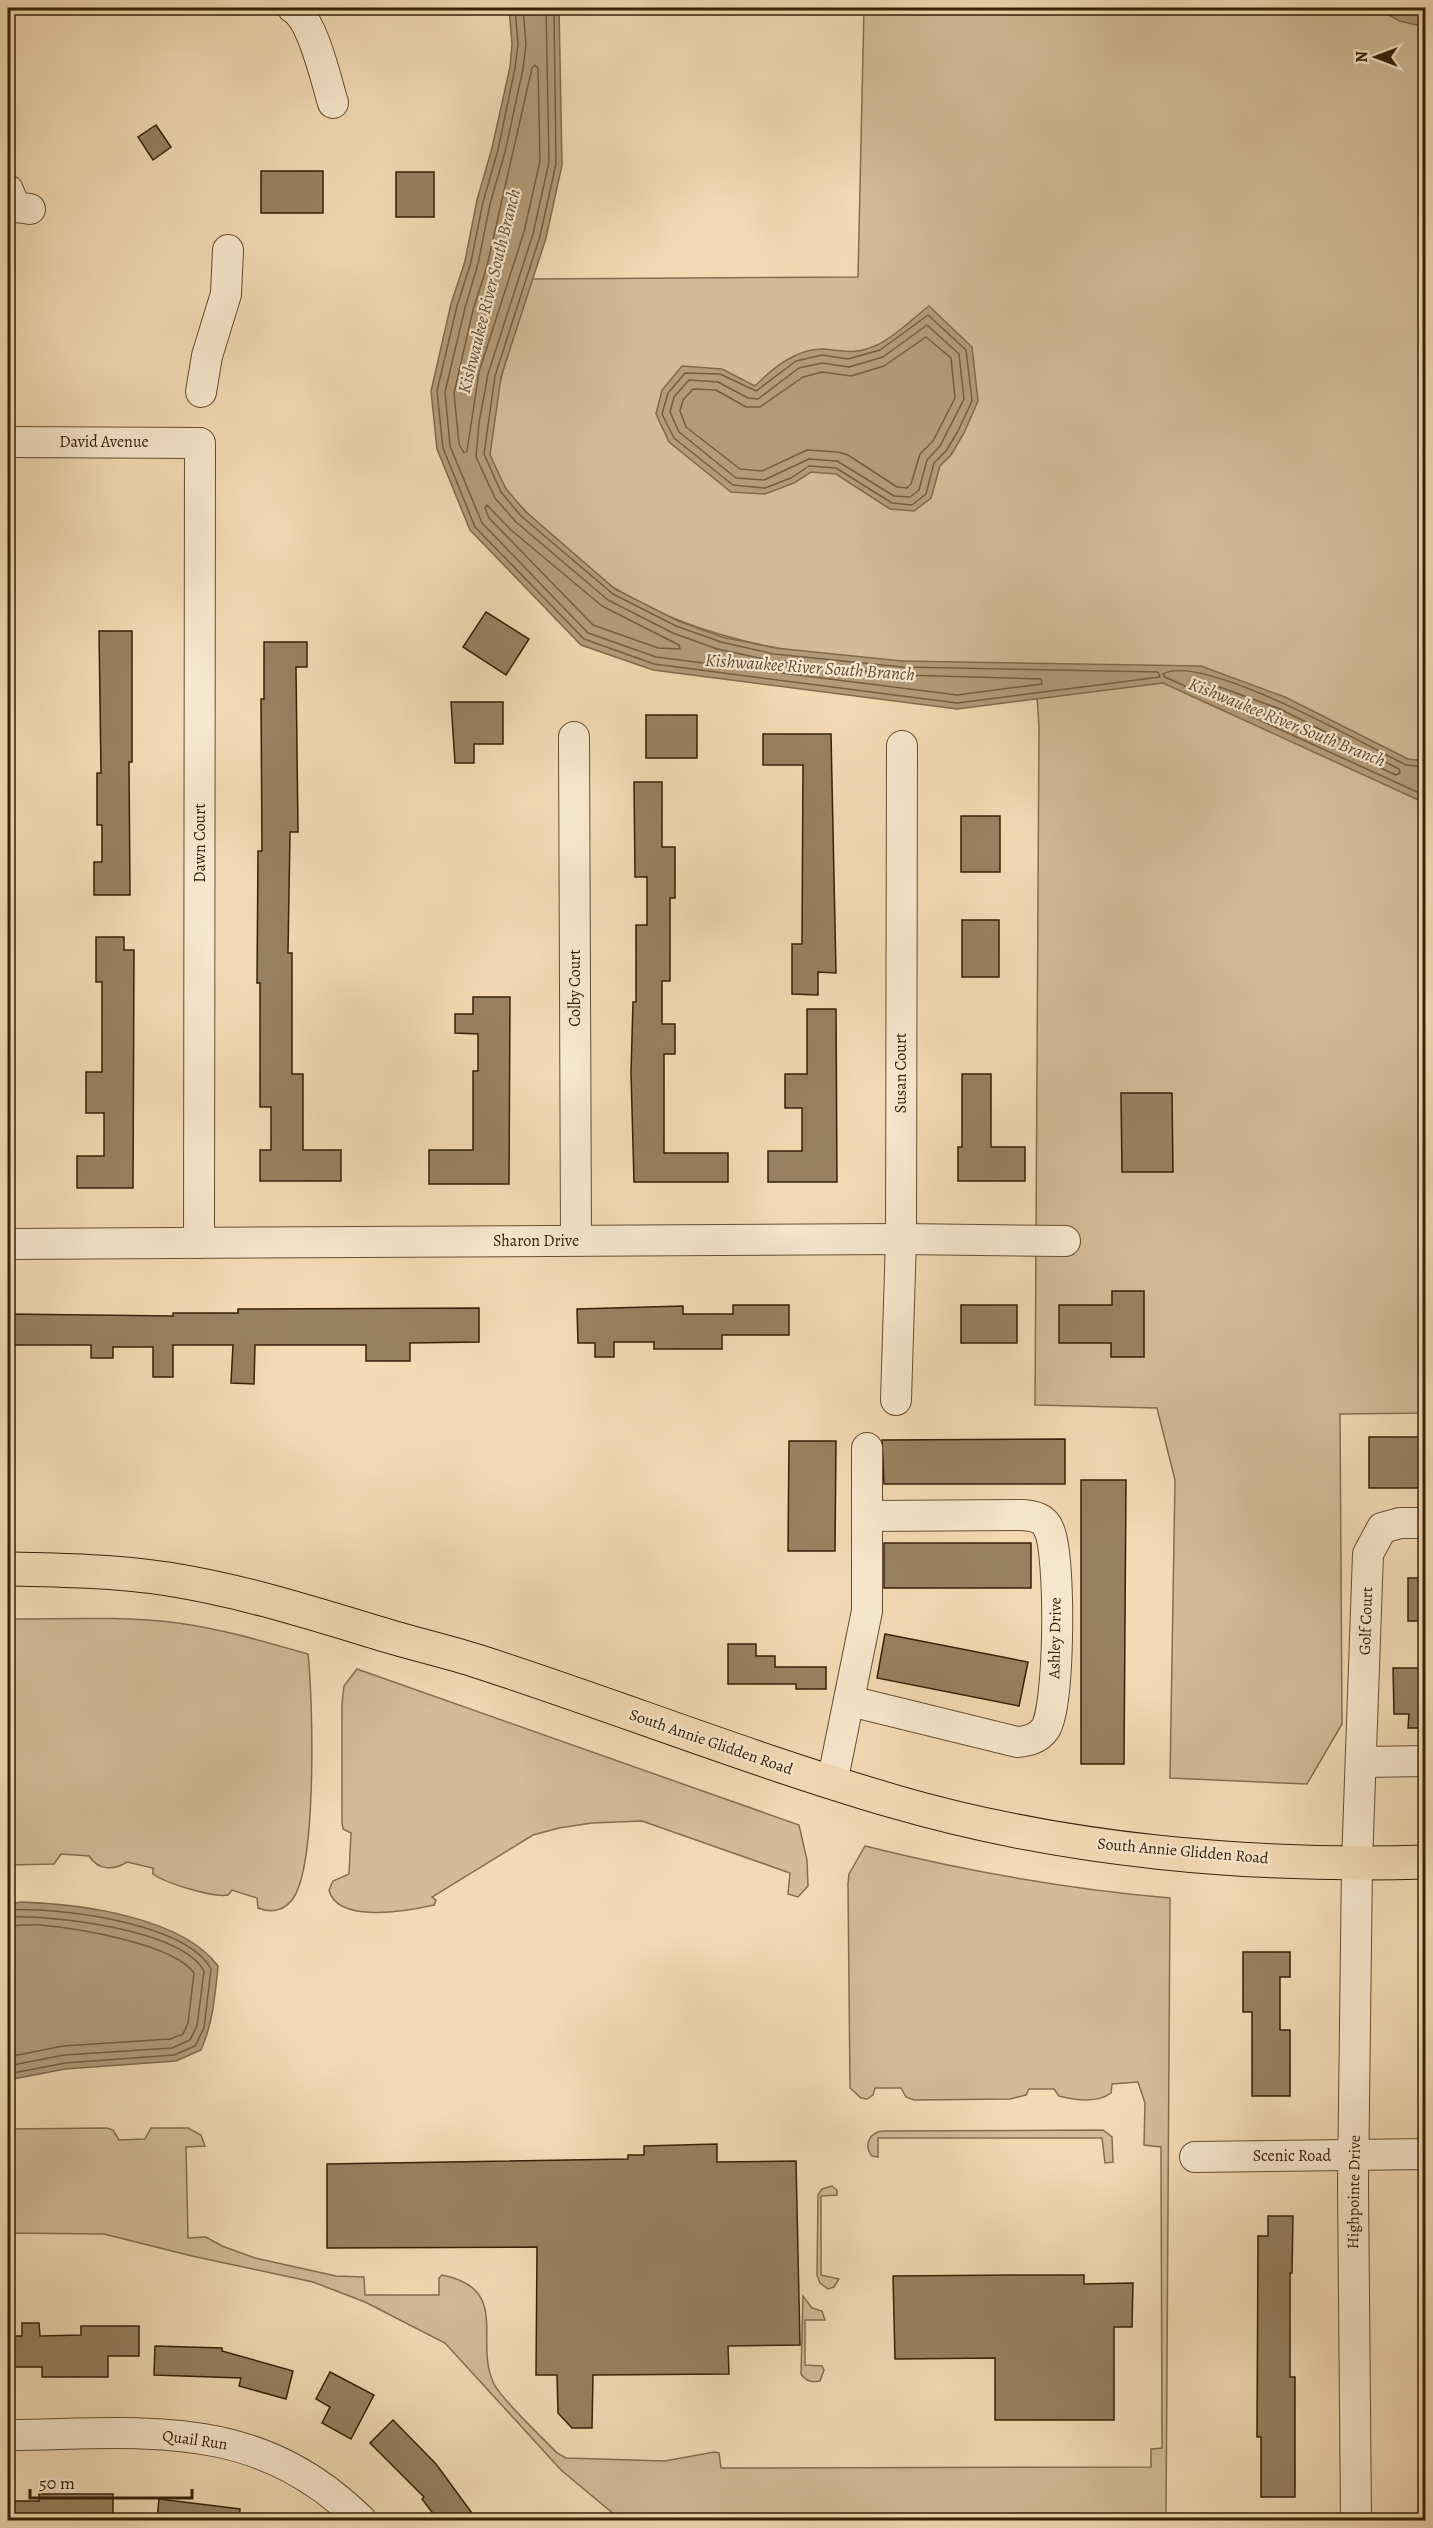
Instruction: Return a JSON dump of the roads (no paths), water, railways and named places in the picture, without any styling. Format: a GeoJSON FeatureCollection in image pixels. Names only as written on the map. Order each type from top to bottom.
{"type":"FeatureCollection","features":[{"type":"Feature","properties":{"kind":"main road","name":"South Annie Glidden Road"},"geometry":{"type":"LineString","coordinates":[[8,1569],[95,1572],[167,1579],[242,1593],[477,1661],[711,1744],[832,1783],[1012,1831],[1145,1850],[1357,1864],[1425,1862]]}},
{"type":"Feature","properties":{"kind":"street"},"geometry":{"type":"LineString","coordinates":[[293,8],[300,12],[318,53],[333,103]]}},
{"type":"Feature","properties":{"kind":"street"},"geometry":{"type":"LineString","coordinates":[[201,392],[207,356],[226,294],[228,250]]}},
{"type":"Feature","properties":{"kind":"street","name":"David Avenue"},"geometry":{"type":"LineString","coordinates":[[8,442],[200,443]]}},
{"type":"Feature","properties":{"kind":"street","name":"Dawn Court"},"geometry":{"type":"LineString","coordinates":[[199,1243],[200,443]]}},
{"type":"Feature","properties":{"kind":"street","name":"Colby Court"},"geometry":{"type":"LineString","coordinates":[[574,737],[576,1240]]}},
{"type":"Feature","properties":{"kind":"street","name":"Susan Court"},"geometry":{"type":"LineString","coordinates":[[896,1400],[901,1239],[902,746]]}},
{"type":"Feature","properties":{"kind":"street","name":"Sharon Drive"},"geometry":{"type":"LineString","coordinates":[[8,1244],[901,1239],[1065,1241]]}},
{"type":"Feature","properties":{"kind":"street"},"geometry":{"type":"LineString","coordinates":[[832,1783],[867,1611],[867,1448]]}},
{"type":"Feature","properties":{"kind":"street","name":"Ashley Drive"},"geometry":{"type":"LineString","coordinates":[[850,1701],[1017,1742],[1036,1738],[1044,1731],[1051,1714],[1056,1654],[1056,1556],[1049,1528],[1043,1521],[1023,1515],[867,1516]]}},
{"type":"Feature","properties":{"kind":"street","name":"Golf Court"},"geometry":{"type":"LineString","coordinates":[[1357,1864],[1363,1762],[1368,1554],[1382,1528],[1400,1523],[1425,1523]]}},
{"type":"Feature","properties":{"kind":"street"},"geometry":{"type":"LineString","coordinates":[[1363,1762],[1425,1761]]}},
{"type":"Feature","properties":{"kind":"street","name":"Highpointe Drive"},"geometry":{"type":"LineString","coordinates":[[1356,2520],[1354,2155],[1357,1864]]}},
{"type":"Feature","properties":{"kind":"street","name":"Scenic Road"},"geometry":{"type":"LineString","coordinates":[[1195,2157],[1425,2154]]}},
{"type":"Feature","properties":{"kind":"street","name":"Quail Run"},"geometry":{"type":"LineString","coordinates":[[8,2435],[147,2434],[213,2439],[267,2456],[314,2480],[361,2520]]}},
{"type":"Feature","properties":{"kind":"water","name":"Kishwaukee River South Branch"},"geometry":{"type":"Polygon","coordinates":[[[509,8],[559,8],[562,165],[546,238],[501,377],[490,455],[506,489],[526,512],[615,589],[678,621],[722,637],[775,648],[902,661],[1201,666],[1285,697],[1408,759],[1425,761],[1425,803],[1163,683],[957,709],[653,670],[581,645],[470,530],[437,449],[431,391],[451,304],[465,261],[477,200],[492,148],[510,67],[512,44],[509,8]]]}},
{"type":"Feature","properties":{"kind":"water"},"geometry":{"type":"Polygon","coordinates":[[[1375,8],[1425,8],[1425,27],[1400,21],[1375,8]]]}},
{"type":"Feature","properties":{"kind":"water"},"geometry":{"type":"Polygon","coordinates":[[[929,306],[972,347],[978,401],[964,433],[951,455],[940,466],[931,498],[914,511],[890,509],[836,474],[811,472],[794,483],[765,494],[731,492],[669,442],[656,414],[662,390],[682,366],[722,369],[755,386],[777,366],[803,352],[822,349],[849,352],[884,342],[929,306]]]}},
{"type":"Feature","properties":{"kind":"water"},"geometry":{"type":"Polygon","coordinates":[[[22,1902],[72,1906],[128,1916],[180,1936],[202,1949],[218,1966],[211,2019],[201,2050],[176,2061],[65,2069],[8,2080],[8,1904],[22,1902]]]}}]}
